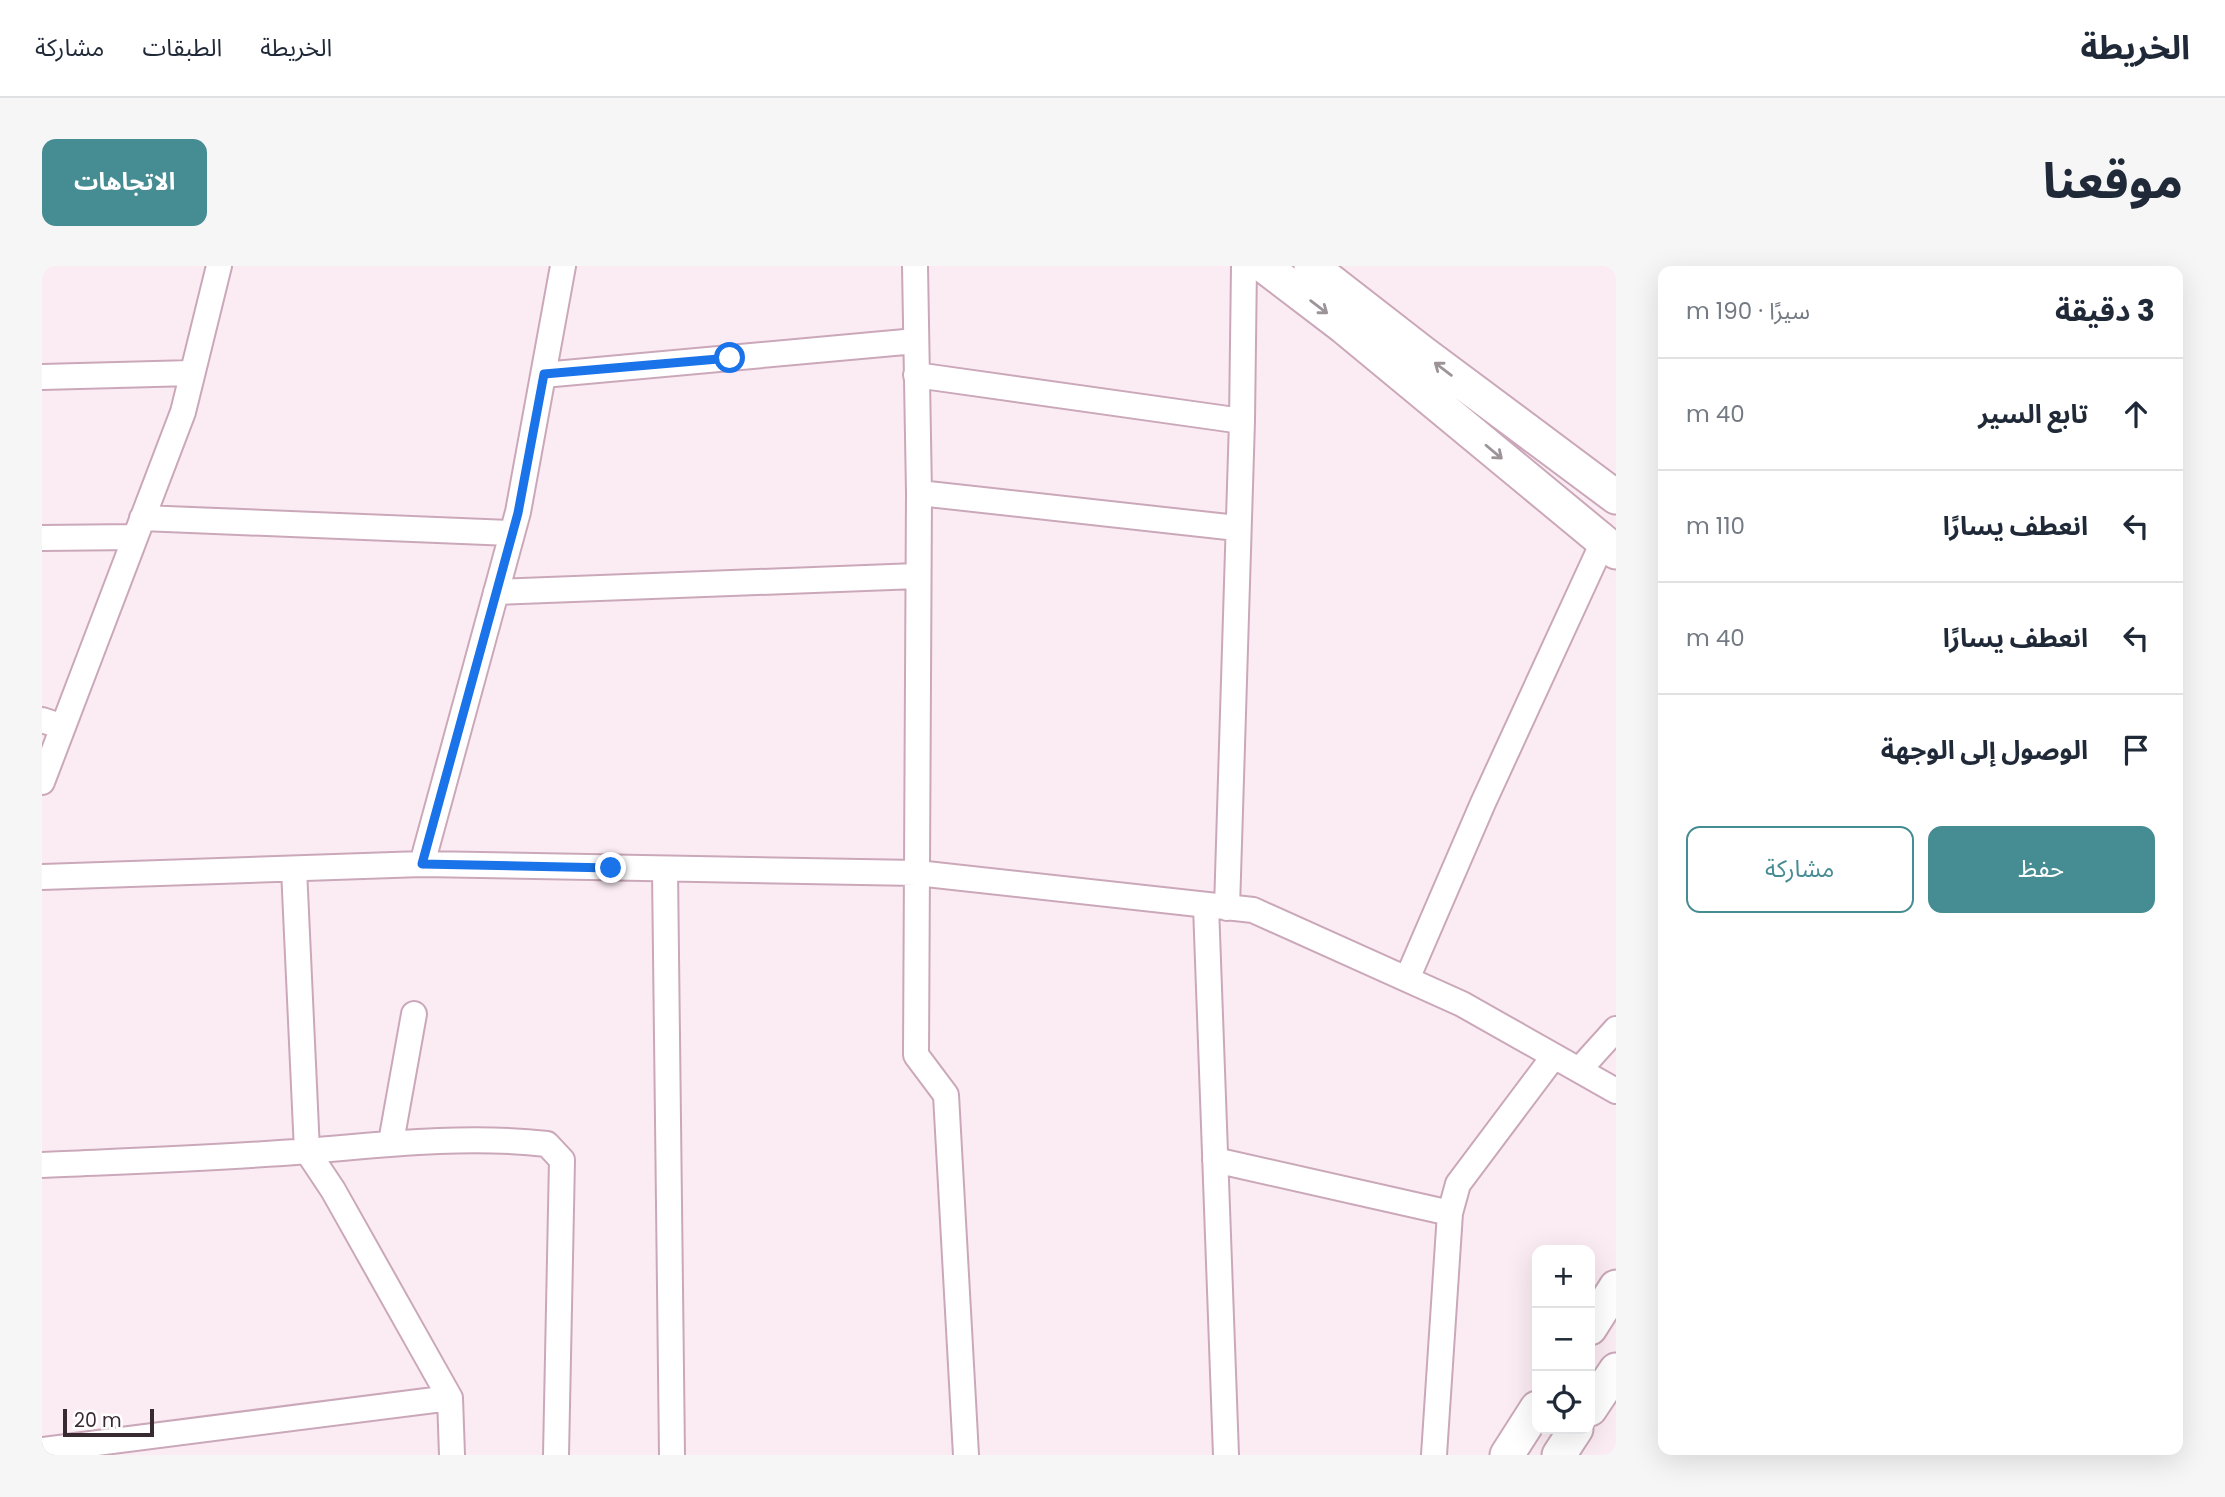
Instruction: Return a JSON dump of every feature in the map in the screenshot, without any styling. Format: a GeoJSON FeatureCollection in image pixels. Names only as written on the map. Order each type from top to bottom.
{"type":"FeatureCollection","features":[{"type":"Feature","properties":{"kind":"main road"},"geometry":{"type":"LineString","coordinates":[[1264,266],[1344,327],[1609,547]]}},
{"type":"Feature","properties":{"kind":"main road"},"geometry":{"type":"LineString","coordinates":[[1311,266],[1616,497]]}},
{"type":"Feature","properties":{"kind":"main road"},"geometry":{"type":"LineString","coordinates":[[1595,1320],[1616,1287]]}},
{"type":"Feature","properties":{"kind":"main road"},"geometry":{"type":"LineString","coordinates":[[1595,1402],[1616,1370]]}},
{"type":"Feature","properties":{"kind":"main road"},"geometry":{"type":"LineString","coordinates":[[1507,1455],[1532,1416]]}},
{"type":"Feature","properties":{"kind":"main road"},"geometry":{"type":"LineString","coordinates":[[1559,1455],[1573,1434]]}},
{"type":"Feature","properties":{"kind":"street"},"geometry":{"type":"LineString","coordinates":[[42,782],[53,723],[139,528],[183,412],[219,266]]}},
{"type":"Feature","properties":{"kind":"street"},"geometry":{"type":"LineString","coordinates":[[422,864],[513,533],[563,266]]}},
{"type":"Feature","properties":{"kind":"street"},"geometry":{"type":"LineString","coordinates":[[915,266],[919,493],[916,1055],[946,1095],[966,1455]]}},
{"type":"Feature","properties":{"kind":"street"},"geometry":{"type":"LineString","coordinates":[[1226,1455],[1216,1160],[1216,907],[1242,421],[1244,266]]}},
{"type":"Feature","properties":{"kind":"street"},"geometry":{"type":"LineString","coordinates":[[544,374],[916,341]]}},
{"type":"Feature","properties":{"kind":"street"},"geometry":{"type":"LineString","coordinates":[[42,377],[192,373]]}},
{"type":"Feature","properties":{"kind":"street"},"geometry":{"type":"LineString","coordinates":[[916,374],[1242,421]]}},
{"type":"Feature","properties":{"kind":"street"},"geometry":{"type":"LineString","coordinates":[[919,493],[1237,528]]}},
{"type":"Feature","properties":{"kind":"street"},"geometry":{"type":"LineString","coordinates":[[42,538],[139,528],[513,533]]}},
{"type":"Feature","properties":{"kind":"street"},"geometry":{"type":"LineString","coordinates":[[1407,979],[1483,803],[1609,547]]}},
{"type":"Feature","properties":{"kind":"street"},"geometry":{"type":"LineString","coordinates":[[496,592],[917,576]]}},
{"type":"Feature","properties":{"kind":"street"},"geometry":{"type":"LineString","coordinates":[[42,877],[422,864],[917,873],[1253,910],[1462,1004],[1616,1091]]}},
{"type":"Feature","properties":{"kind":"street"},"geometry":{"type":"LineString","coordinates":[[294,869],[307,1151],[333,1190],[450,1398],[452,1455]]}},
{"type":"Feature","properties":{"kind":"street"},"geometry":{"type":"LineString","coordinates":[[665,870],[672,1455]]}},
{"type":"Feature","properties":{"kind":"street"},"geometry":{"type":"LineString","coordinates":[[391,1142],[414,1014]]}},
{"type":"Feature","properties":{"kind":"street"},"geometry":{"type":"LineString","coordinates":[[1579,1070],[1616,1028]]}},
{"type":"Feature","properties":{"kind":"street"},"geometry":{"type":"LineString","coordinates":[[1434,1455],[1450,1213],[1458,1184],[1554,1056]]}},
{"type":"Feature","properties":{"kind":"street"},"geometry":{"type":"LineString","coordinates":[[42,1165],[307,1151],[391,1142],[521,1141],[547,1144],[562,1160],[556,1455]]}},
{"type":"Feature","properties":{"kind":"street"},"geometry":{"type":"LineString","coordinates":[[1216,1160],[1450,1213]]}},
{"type":"Feature","properties":{"kind":"street"},"geometry":{"type":"LineString","coordinates":[[42,1450],[450,1398]]}},
{"type":"Feature","properties":{"kind":"route"},"geometry":{"type":"LineString","coordinates":[[611,868],[422,864],[518,513],[544,374],[730,358]]}}]}
